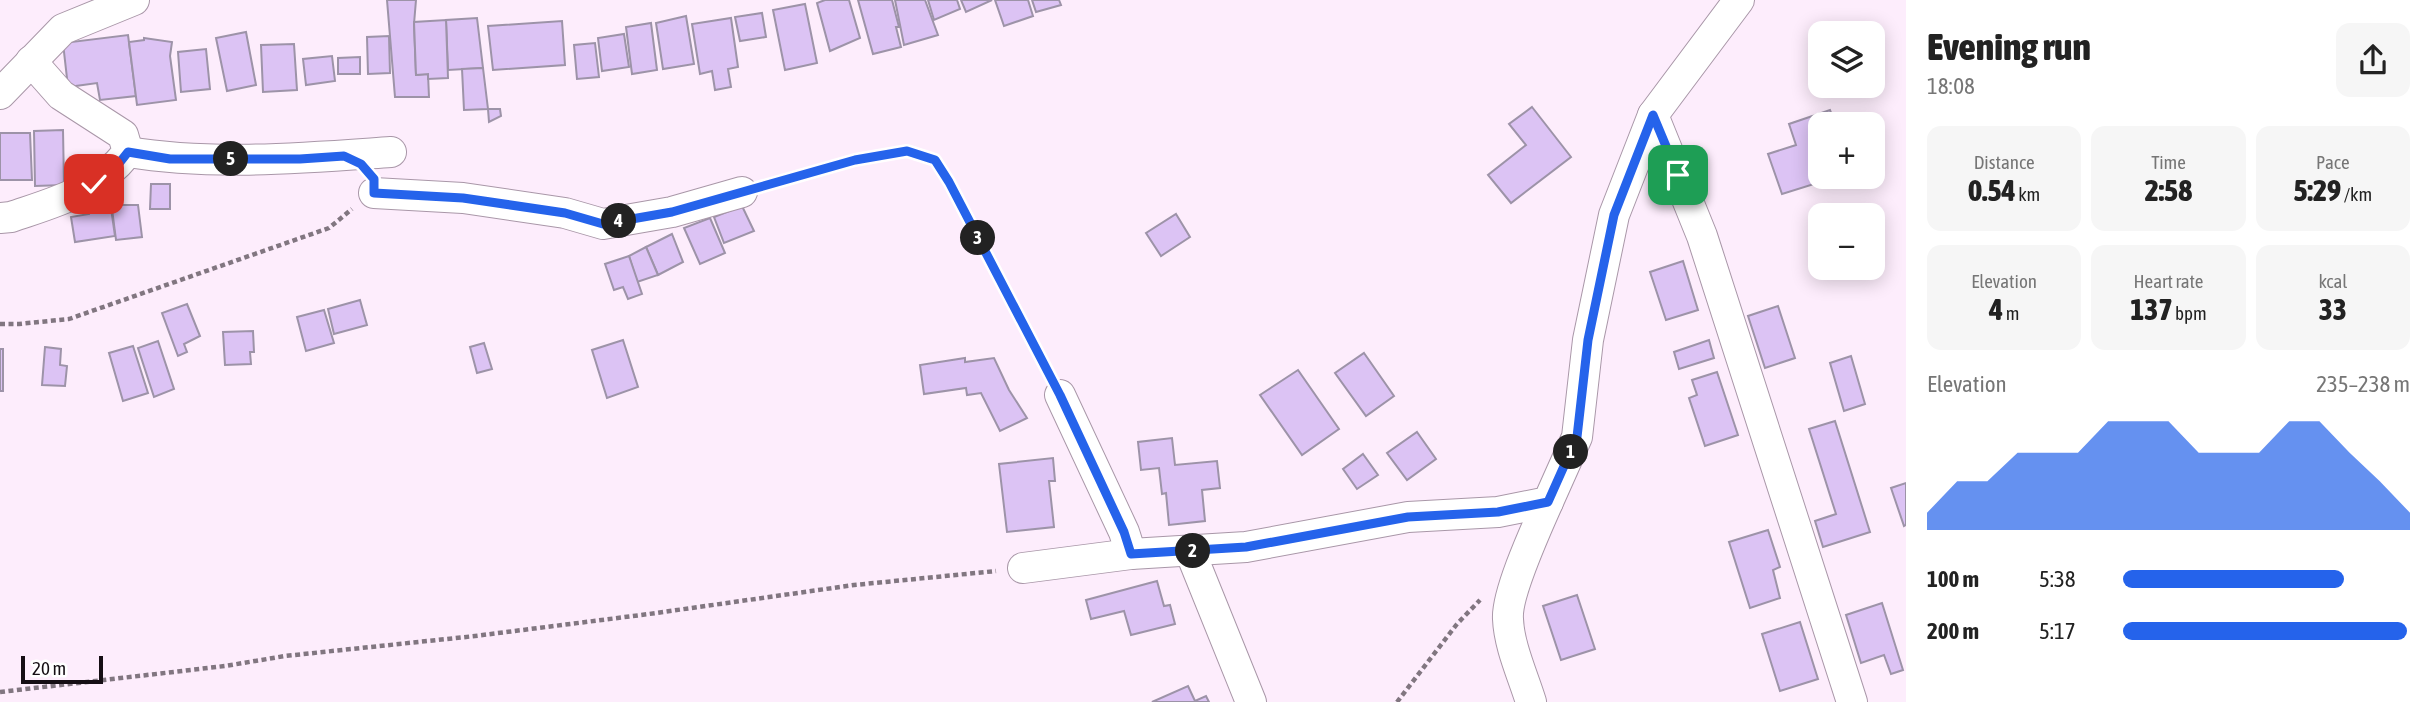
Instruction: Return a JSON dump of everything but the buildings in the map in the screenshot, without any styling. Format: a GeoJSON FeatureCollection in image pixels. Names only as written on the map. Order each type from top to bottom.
{"type":"FeatureCollection","features":[{"type":"Feature","properties":{"kind":"street"},"geometry":{"type":"LineString","coordinates":[[0,94],[63,29],[134,0]]}},
{"type":"Feature","properties":{"kind":"street"},"geometry":{"type":"LineString","coordinates":[[1531,702],[1510,635],[1507,617],[1510,599],[1577,437],[1588,340],[1614,215],[1653,115],[1739,0]]}},
{"type":"Feature","properties":{"kind":"street"},"geometry":{"type":"LineString","coordinates":[[32,61],[61,95],[123,135],[128,152]]}},
{"type":"Feature","properties":{"kind":"street"},"geometry":{"type":"LineString","coordinates":[[1653,115],[1702,236],[1852,702]]}},
{"type":"Feature","properties":{"kind":"street"},"geometry":{"type":"LineString","coordinates":[[128,152],[170,159],[300,159],[391,152]]}},
{"type":"Feature","properties":{"kind":"street"},"geometry":{"type":"LineString","coordinates":[[0,218],[11,217],[94,184],[113,171],[128,152]]}},
{"type":"Feature","properties":{"kind":"street"},"geometry":{"type":"LineString","coordinates":[[374,193],[463,198],[565,213],[603,224],[672,212],[742,192]]}},
{"type":"Feature","properties":{"kind":"street"},"geometry":{"type":"LineString","coordinates":[[1060,395],[1124,532],[1131,554]]}},
{"type":"Feature","properties":{"kind":"street"},"geometry":{"type":"LineString","coordinates":[[1023,568],[1131,554],[1246,547],[1408,517],[1498,512],[1548,502]]}},
{"type":"Feature","properties":{"kind":"street"},"geometry":{"type":"LineString","coordinates":[[1190,551],[1251,702]]}},
{"type":"Feature","properties":{"kind":"path"},"geometry":{"type":"LineString","coordinates":[[742,192],[855,160],[907,151],[935,160],[1060,395]]}},
{"type":"Feature","properties":{"kind":"path"},"geometry":{"type":"LineString","coordinates":[[0,324],[69,319],[329,228],[374,193]]}},
{"type":"Feature","properties":{"kind":"path"},"geometry":{"type":"LineString","coordinates":[[0,692],[636,616],[853,585],[1023,568]]}},
{"type":"Feature","properties":{"kind":"path"},"geometry":{"type":"LineString","coordinates":[[1396,702],[1457,624],[1481,599]]}},
{"type":"Feature","properties":{"kind":"route"},"geometry":{"type":"LineString","coordinates":[[94,184],[113,171],[128,152],[170,159],[300,159],[344,156],[361,164],[374,179],[374,193],[463,198],[565,213],[603,224],[672,212],[855,160],[907,151],[935,160],[1060,395],[1124,532],[1131,554],[1246,547],[1408,517],[1450,517],[1498,512],[1548,502],[1577,437],[1588,340],[1614,215],[1653,115],[1678,175]]}}]}
